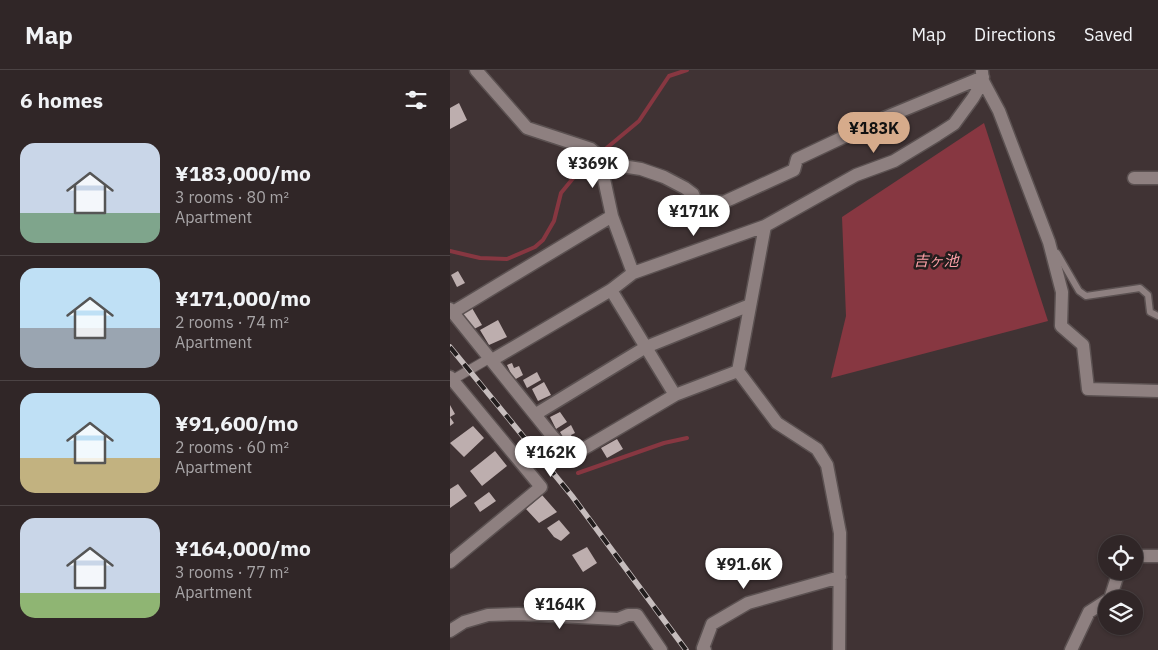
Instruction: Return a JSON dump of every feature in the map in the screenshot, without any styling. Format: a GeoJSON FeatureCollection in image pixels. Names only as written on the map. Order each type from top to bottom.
{"type":"FeatureCollection","features":[{"type":"Feature","properties":{"kind":"street"},"geometry":{"type":"LineString","coordinates":[[476,70],[527,128],[591,149],[609,164],[641,169],[664,177],[694,194],[696,201],[724,202],[794,170],[797,159],[984,74]]}},
{"type":"Feature","properties":{"kind":"street"},"geometry":{"type":"LineString","coordinates":[[450,562],[540,487],[451,379],[491,359],[611,290],[633,273],[765,226],[856,175],[894,160],[943,132],[954,124],[984,74]]}},
{"type":"Feature","properties":{"kind":"street"},"geometry":{"type":"LineString","coordinates":[[984,74],[1050,242],[1062,292],[1061,326],[1083,345],[1088,389],[1158,391]]}},
{"type":"Feature","properties":{"kind":"street"},"geometry":{"type":"LineString","coordinates":[[609,164],[604,179],[612,216],[633,273]]}},
{"type":"Feature","properties":{"kind":"street"},"geometry":{"type":"LineString","coordinates":[[1134,178],[1158,178]]}},
{"type":"Feature","properties":{"kind":"street"},"geometry":{"type":"LineString","coordinates":[[612,216],[452,310],[567,451],[578,452],[675,395],[738,371]]}},
{"type":"Feature","properties":{"kind":"street"},"geometry":{"type":"LineString","coordinates":[[765,226],[738,371],[777,424],[817,449],[827,465],[840,533],[839,650]]}},
{"type":"Feature","properties":{"kind":"street"},"geometry":{"type":"LineString","coordinates":[[611,290],[675,395]]}},
{"type":"Feature","properties":{"kind":"street"},"geometry":{"type":"LineString","coordinates":[[536,414],[646,347],[750,304]]}},
{"type":"Feature","properties":{"kind":"street"},"geometry":{"type":"LineString","coordinates":[[1143,556],[1158,556]]}},
{"type":"Feature","properties":{"kind":"street"},"geometry":{"type":"LineString","coordinates":[[705,650],[703,648],[712,624],[748,603],[840,577]]}},
{"type":"Feature","properties":{"kind":"street"},"geometry":{"type":"LineString","coordinates":[[1071,650],[1089,612],[1098,606]]}},
{"type":"Feature","properties":{"kind":"street"},"geometry":{"type":"LineString","coordinates":[[450,631],[464,622],[488,615],[519,614],[618,619],[628,615],[637,615],[661,650]]}},
{"type":"Feature","properties":{"kind":"lane"},"geometry":{"type":"LineString","coordinates":[[1050,242],[1079,291],[1086,296],[1140,288],[1148,295],[1150,312],[1158,316]]}},
{"type":"Feature","properties":{"kind":"water","name":"吉ヶ池"},"geometry":{"type":"Polygon","coordinates":[[[984,123],[1048,321],[831,378],[846,316],[842,217],[984,123]]]}},
{"type":"Feature","properties":{"kind":"building"},"geometry":{"type":"Polygon","coordinates":[[[459,103],[467,120],[450,129],[450,108],[459,103]]]}},
{"type":"Feature","properties":{"kind":"building"},"geometry":{"type":"Polygon","coordinates":[[[458,271],[465,283],[457,287],[451,275],[458,271]]]}},
{"type":"Feature","properties":{"kind":"building"},"geometry":{"type":"Polygon","coordinates":[[[472,308],[482,325],[474,329],[462,314],[472,308]]]}},
{"type":"Feature","properties":{"kind":"building"},"geometry":{"type":"Polygon","coordinates":[[[498,320],[507,337],[489,345],[480,330],[498,320]]]}},
{"type":"Feature","properties":{"kind":"building"},"geometry":{"type":"Polygon","coordinates":[[[512,363],[514,368],[519,366],[523,375],[514,380],[507,365],[512,363]]]}},
{"type":"Feature","properties":{"kind":"building"},"geometry":{"type":"Polygon","coordinates":[[[537,372],[541,380],[527,388],[523,380],[537,372]]]}},
{"type":"Feature","properties":{"kind":"building"},"geometry":{"type":"Polygon","coordinates":[[[544,382],[551,395],[538,401],[532,389],[544,382]]]}},
{"type":"Feature","properties":{"kind":"building"},"geometry":{"type":"Polygon","coordinates":[[[450,405],[455,414],[450,417],[450,405]]]}},
{"type":"Feature","properties":{"kind":"building"},"geometry":{"type":"Polygon","coordinates":[[[560,412],[567,422],[556,429],[550,417],[560,412]]]}},
{"type":"Feature","properties":{"kind":"building"},"geometry":{"type":"Polygon","coordinates":[[[450,417],[454,423],[450,426],[450,417]]]}},
{"type":"Feature","properties":{"kind":"building"},"geometry":{"type":"Polygon","coordinates":[[[571,425],[575,433],[571,435],[574,442],[568,446],[560,432],[571,425]]]}},
{"type":"Feature","properties":{"kind":"building"},"geometry":{"type":"Polygon","coordinates":[[[473,426],[484,438],[464,457],[450,443],[473,426]]]}},
{"type":"Feature","properties":{"kind":"building"},"geometry":{"type":"Polygon","coordinates":[[[617,439],[623,449],[607,458],[601,448],[617,439]]]}},
{"type":"Feature","properties":{"kind":"building"},"geometry":{"type":"Polygon","coordinates":[[[495,451],[507,466],[482,486],[470,471],[495,451]]]}},
{"type":"Feature","properties":{"kind":"building"},"geometry":{"type":"Polygon","coordinates":[[[458,484],[467,496],[450,508],[450,489],[458,484]]]}},
{"type":"Feature","properties":{"kind":"building"},"geometry":{"type":"Polygon","coordinates":[[[489,492],[496,501],[480,512],[474,503],[489,492]]]}},
{"type":"Feature","properties":{"kind":"building"},"geometry":{"type":"Polygon","coordinates":[[[542,495],[557,512],[539,523],[526,509],[542,495]]]}},
{"type":"Feature","properties":{"kind":"building"},"geometry":{"type":"Polygon","coordinates":[[[559,520],[570,533],[561,541],[554,537],[547,528],[559,520]]]}},
{"type":"Feature","properties":{"kind":"building"},"geometry":{"type":"Polygon","coordinates":[[[587,547],[597,563],[583,572],[572,555],[587,547]]]}},
{"type":"Feature","properties":{"kind":"waterway"},"geometry":{"type":"LineString","coordinates":[[450,251],[480,258],[507,259],[535,247],[543,240],[554,221],[561,193],[579,171],[639,121],[669,76],[687,70]]}},
{"type":"Feature","properties":{"kind":"waterway"},"geometry":{"type":"LineString","coordinates":[[578,473],[664,443],[687,438]]}},
{"type":"Feature","properties":{"kind":"railway"},"geometry":{"type":"LineString","coordinates":[[450,347],[572,496],[686,650]]}}]}
